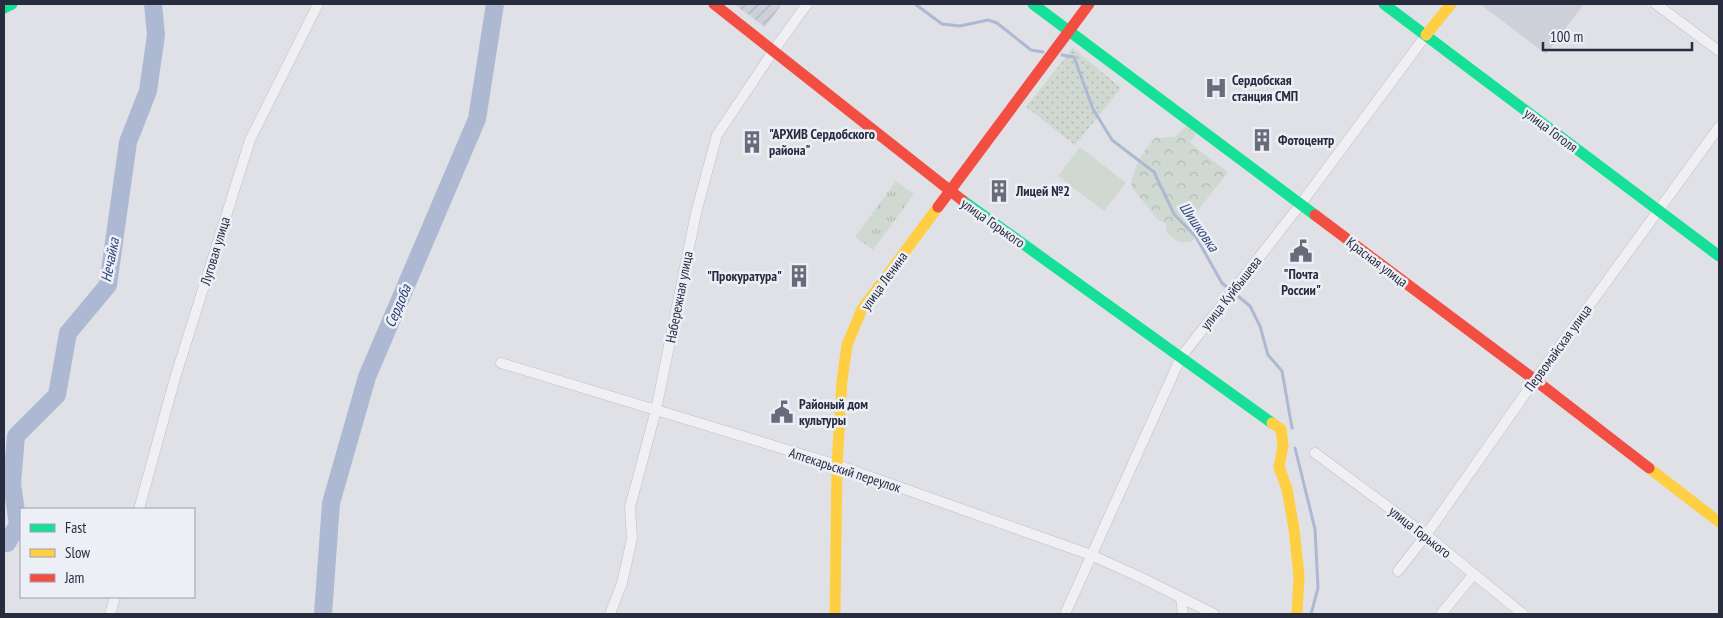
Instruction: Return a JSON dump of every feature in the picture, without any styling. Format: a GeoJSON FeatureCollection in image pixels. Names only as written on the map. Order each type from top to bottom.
{"type":"FeatureCollection","features":[{"type":"Feature","properties":{"kind":"main road"},"geometry":{"type":"LineString","coordinates":[[4,8],[12,4]]}},
{"type":"Feature","properties":{"kind":"main road","name":"улица Горького"},"geometry":{"type":"LineString","coordinates":[[714,4],[950,192],[1281,429],[1283,446],[1279,467],[1287,488],[1294,529],[1299,576],[1297,614]]}},
{"type":"Feature","properties":{"kind":"main road","name":"Красная улица"},"geometry":{"type":"LineString","coordinates":[[1033,4],[1535,380],[1719,522]]}},
{"type":"Feature","properties":{"kind":"main road","name":"улица Ленина"},"geometry":{"type":"LineString","coordinates":[[835,614],[837,465],[842,382],[847,345],[862,309],[1089,4]]}},
{"type":"Feature","properties":{"kind":"main road","name":"улица Гоголя"},"geometry":{"type":"LineString","coordinates":[[1384,4],[1719,256]]}},
{"type":"Feature","properties":{"kind":"main road","name":"улица Куйбышева"},"geometry":{"type":"LineString","coordinates":[[1426,35],[1451,4]]}},
{"type":"Feature","properties":{"kind":"street","name":"Луговая улица"},"geometry":{"type":"LineString","coordinates":[[139,508],[175,378],[250,140],[318,4]]}},
{"type":"Feature","properties":{"kind":"street","name":"Набережная улица"},"geometry":{"type":"LineString","coordinates":[[610,614],[622,584],[632,539],[630,507],[656,410],[696,213],[717,135],[807,4]]}},
{"type":"Feature","properties":{"kind":"street"},"geometry":{"type":"LineString","coordinates":[[1656,4],[1719,51]]}},
{"type":"Feature","properties":{"kind":"street","name":"улица Куйбышева"},"geometry":{"type":"LineString","coordinates":[[1065,614],[1182,357],[1300,204],[1426,35]]}},
{"type":"Feature","properties":{"kind":"street","name":"Первомайская улица"},"geometry":{"type":"LineString","coordinates":[[1398,571],[1426,536],[1535,380],[1719,127]]}},
{"type":"Feature","properties":{"kind":"street","name":"Аптекарьский переулок"},"geometry":{"type":"LineString","coordinates":[[501,363],[837,465],[1091,555],[1214,614]]}},
{"type":"Feature","properties":{"kind":"street","name":"улица Горького"},"geometry":{"type":"LineString","coordinates":[[1315,453],[1426,536],[1522,614]]}},
{"type":"Feature","properties":{"kind":"street"},"geometry":{"type":"LineString","coordinates":[[1441,614],[1474,574]]}},
{"type":"Feature","properties":{"kind":"street"},"geometry":{"type":"LineString","coordinates":[[1181,597],[1183,614]]}},
{"type":"Feature","properties":{"kind":"street"},"geometry":{"type":"LineString","coordinates":[[110,614],[115,598]]}},
{"type":"Feature","properties":{"kind":"shaded area"},"geometry":{"type":"Polygon","coordinates":[[[734,4],[782,4],[765,27],[734,4]]]}},
{"type":"Feature","properties":{"kind":"shaded area"},"geometry":{"type":"Polygon","coordinates":[[[1480,4],[1584,4],[1546,54],[1480,4]]]}},
{"type":"Feature","properties":{"kind":"green space"},"geometry":{"type":"Polygon","coordinates":[[[1073,48],[1121,88],[1075,145],[1026,107],[1073,48]]]}},
{"type":"Feature","properties":{"kind":"green space"},"geometry":{"type":"Polygon","coordinates":[[[1186,126],[1196,134],[1190,142],[1228,172],[1192,218],[1201,235],[1190,241],[1179,242],[1166,232],[1166,224],[1157,219],[1131,186],[1139,160],[1155,138],[1175,137],[1186,126]]]}},
{"type":"Feature","properties":{"kind":"green space"},"geometry":{"type":"Polygon","coordinates":[[[1080,147],[1126,183],[1104,211],[1058,176],[1080,147]]]}},
{"type":"Feature","properties":{"kind":"green space"},"geometry":{"type":"Polygon","coordinates":[[[896,181],[914,194],[873,250],[855,237],[896,181]]]}},
{"type":"Feature","properties":{"kind":"waterway","name":"Нечайка"},"geometry":{"type":"LineString","coordinates":[[4,543],[7,543],[18,525],[12,484],[16,436],[57,395],[68,333],[108,285],[128,142],[148,91],[156,35],[153,4]]}},
{"type":"Feature","properties":{"kind":"waterway","name":"Сердоба"},"geometry":{"type":"LineString","coordinates":[[323,614],[331,503],[367,377],[477,119],[495,4]]}},
{"type":"Feature","properties":{"kind":"waterway","name":"Шишковка"},"geometry":{"type":"LineString","coordinates":[[915,4],[942,24],[960,26],[988,20],[997,23],[1031,50],[1043,52]]}},
{"type":"Feature","properties":{"kind":"waterway","name":"Шишковка"},"geometry":{"type":"LineString","coordinates":[[1062,55],[1074,57],[1093,109],[1112,140],[1154,172],[1174,214],[1196,237],[1222,283],[1250,306],[1260,326],[1268,355],[1282,371],[1292,428]]}},
{"type":"Feature","properties":{"kind":"waterway"},"geometry":{"type":"LineString","coordinates":[[1295,448],[1315,529],[1318,588],[1311,614]]}},
{"type":"Feature","properties":{"kind":"traffic: fast"},"geometry":{"type":"LineString","coordinates":[[4,8],[12,4]]}},
{"type":"Feature","properties":{"kind":"traffic: fast"},"geometry":{"type":"LineString","coordinates":[[1033,4],[1315,215]]}},
{"type":"Feature","properties":{"kind":"traffic: fast"},"geometry":{"type":"LineString","coordinates":[[1384,4],[1719,256]]}},
{"type":"Feature","properties":{"kind":"traffic: fast"},"geometry":{"type":"LineString","coordinates":[[962,200],[1272,423]]}},
{"type":"Feature","properties":{"kind":"traffic: slow"},"geometry":{"type":"LineString","coordinates":[[1426,35],[1451,4]]}},
{"type":"Feature","properties":{"kind":"traffic: slow"},"geometry":{"type":"LineString","coordinates":[[835,614],[837,465],[842,381],[847,345],[862,309],[938,207]]}},
{"type":"Feature","properties":{"kind":"traffic: slow"},"geometry":{"type":"LineString","coordinates":[[1272,423],[1281,429],[1283,446],[1279,467],[1287,489],[1294,529],[1299,576],[1297,614]]}},
{"type":"Feature","properties":{"kind":"traffic: slow"},"geometry":{"type":"LineString","coordinates":[[1649,468],[1719,522]]}},
{"type":"Feature","properties":{"kind":"traffic: jam"},"geometry":{"type":"LineString","coordinates":[[714,4],[962,200]]}},
{"type":"Feature","properties":{"kind":"traffic: jam"},"geometry":{"type":"LineString","coordinates":[[938,207],[1089,4]]}},
{"type":"Feature","properties":{"kind":"traffic: jam"},"geometry":{"type":"LineString","coordinates":[[1315,215],[1649,468]]}},
{"type":"Feature","properties":{"kind":"place","name":"Сердобская станция СМП"},"geometry":{"type":"Point","coordinates":[1216,88]}},
{"type":"Feature","properties":{"kind":"place","name":"Фотоцентр"},"geometry":{"type":"Point","coordinates":[1262,140]}},
{"type":"Feature","properties":{"kind":"place","name":"\"АРХИВ Сердобского района\""},"geometry":{"type":"Point","coordinates":[752,142]}},
{"type":"Feature","properties":{"kind":"place","name":"Лицей №2"},"geometry":{"type":"Point","coordinates":[999,191]}},
{"type":"Feature","properties":{"kind":"place","name":"\"Почта России\""},"geometry":{"type":"Point","coordinates":[1301,251]}},
{"type":"Feature","properties":{"kind":"place","name":"\"Прокуратура\""},"geometry":{"type":"Point","coordinates":[799,276]}},
{"type":"Feature","properties":{"kind":"place","name":"Районый дом культуры"},"geometry":{"type":"Point","coordinates":[782,412]}}]}
